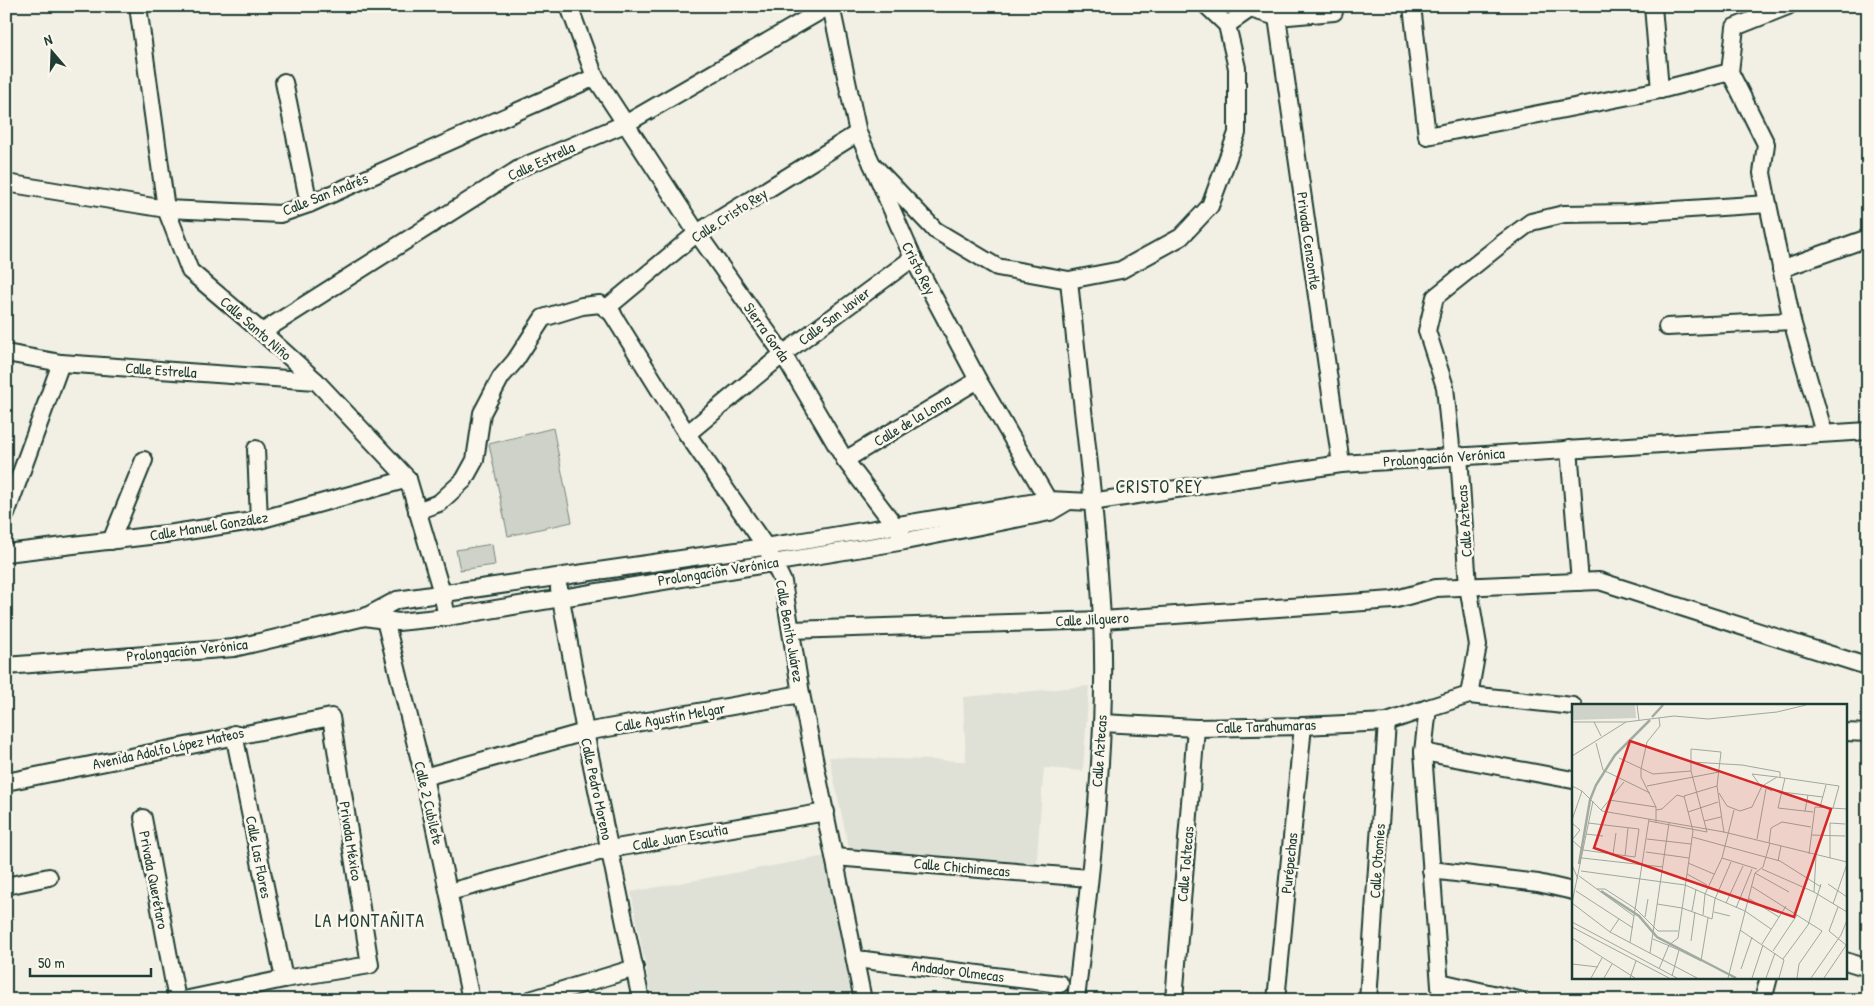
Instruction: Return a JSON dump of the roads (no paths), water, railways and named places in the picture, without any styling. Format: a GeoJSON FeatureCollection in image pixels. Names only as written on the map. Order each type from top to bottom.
{"type":"FeatureCollection","features":[{"type":"Feature","properties":{"kind":"street","name":"Calle Santo Niño"},"geometry":{"type":"LineString","coordinates":[[138,6],[166,209],[190,271],[262,332],[316,382],[408,480],[442,593],[447,617]]}},
{"type":"Feature","properties":{"kind":"street","name":"Sierra Gorda"},"geometry":{"type":"LineString","coordinates":[[570,6],[596,77],[697,233],[784,354],[846,460],[897,526],[905,541]]}},
{"type":"Feature","properties":{"kind":"street","name":"Calle Estrella"},"geometry":{"type":"LineString","coordinates":[[262,332],[522,167],[627,123],[830,6]]}},
{"type":"Feature","properties":{"kind":"street","name":"Cristo Rey"},"geometry":{"type":"LineString","coordinates":[[830,6],[858,133],[912,258],[1049,506]]}},
{"type":"Feature","properties":{"kind":"street"},"geometry":{"type":"LineString","coordinates":[[872,164],[935,230],[998,268],[1069,280],[1121,270],[1181,237],[1210,206],[1237,133],[1237,68],[1227,25],[1207,6]]}},
{"type":"Feature","properties":{"kind":"street"},"geometry":{"type":"LineString","coordinates":[[1412,6],[1427,136],[1660,90],[1730,72]]}},
{"type":"Feature","properties":{"kind":"street"},"geometry":{"type":"LineString","coordinates":[[1653,6],[1660,90]]}},
{"type":"Feature","properties":{"kind":"street"},"geometry":{"type":"LineString","coordinates":[[1227,25],[1249,7],[1277,17],[1334,12]]}},
{"type":"Feature","properties":{"kind":"street"},"geometry":{"type":"LineString","coordinates":[[1784,7],[1734,27],[1730,72],[1766,144],[1762,173],[1768,204],[1792,321],[1824,433]]}},
{"type":"Feature","properties":{"kind":"street","name":"Privada Cenzontle"},"geometry":{"type":"LineString","coordinates":[[1277,17],[1341,464]]}},
{"type":"Feature","properties":{"kind":"street","name":"Calle San Andrés"},"geometry":{"type":"LineString","coordinates":[[6,183],[166,209],[280,214],[309,204],[596,77]]}},
{"type":"Feature","properties":{"kind":"street"},"geometry":{"type":"LineString","coordinates":[[284,82],[309,204]]}},
{"type":"Feature","properties":{"kind":"street","name":"Calle Cristo Rey"},"geometry":{"type":"LineString","coordinates":[[610,310],[697,233],[858,133]]}},
{"type":"Feature","properties":{"kind":"street","name":"Calle Aztecas"},"geometry":{"type":"LineString","coordinates":[[1469,695],[1478,645],[1468,586],[1455,456],[1445,387],[1427,331],[1435,297],[1531,222],[1564,214],[1646,212],[1768,204]]}},
{"type":"Feature","properties":{"kind":"street"},"geometry":{"type":"LineString","coordinates":[[1781,268],[1868,238]]}},
{"type":"Feature","properties":{"kind":"street","name":"Calle San Javier"},"geometry":{"type":"LineString","coordinates":[[687,434],[784,354],[912,258]]}},
{"type":"Feature","properties":{"kind":"street","name":"Calle Aztecas"},"geometry":{"type":"LineString","coordinates":[[1069,280],[1102,620],[1102,723],[1090,878],[1076,1000]]}},
{"type":"Feature","properties":{"kind":"street"},"geometry":{"type":"LineString","coordinates":[[417,511],[439,503],[464,480],[475,460],[482,413],[501,377],[516,361],[543,318],[582,306],[600,304],[610,310]]}},
{"type":"Feature","properties":{"kind":"street","name":"Calle Benito Juárez"},"geometry":{"type":"LineString","coordinates":[[610,310],[687,434],[766,546],[783,582],[801,694],[863,1000]]}},
{"type":"Feature","properties":{"kind":"street"},"geometry":{"type":"LineString","coordinates":[[1667,327],[1792,321]]}},
{"type":"Feature","properties":{"kind":"street","name":"Calle Estrella"},"geometry":{"type":"LineString","coordinates":[[6,354],[61,364],[316,382]]}},
{"type":"Feature","properties":{"kind":"street"},"geometry":{"type":"LineString","coordinates":[[6,514],[10,489],[61,364]]}},
{"type":"Feature","properties":{"kind":"street","name":"Calle de la Loma"},"geometry":{"type":"LineString","coordinates":[[846,460],[978,380]]}},
{"type":"Feature","properties":{"kind":"street","name":"Prolongación Verónica"},"geometry":{"type":"LineString","coordinates":[[6,666],[234,648],[365,616],[383,614],[413,622],[447,617],[905,541],[1068,502],[1091,502],[1341,464],[1868,431]]}},
{"type":"Feature","properties":{"kind":"street"},"geometry":{"type":"LineString","coordinates":[[256,448],[259,520]]}},
{"type":"Feature","properties":{"kind":"street"},"geometry":{"type":"LineString","coordinates":[[1568,449],[1580,582]]}},
{"type":"Feature","properties":{"kind":"street"},"geometry":{"type":"LineString","coordinates":[[112,541],[144,460]]}},
{"type":"Feature","properties":{"kind":"street","name":"Calle Manuel González"},"geometry":{"type":"LineString","coordinates":[[6,553],[112,541],[259,520],[408,480]]}},
{"type":"Feature","properties":{"kind":"street","name":"Prolongación Verónica"},"geometry":{"type":"LineString","coordinates":[[383,614],[397,600],[557,578],[897,526],[1049,506]]}},
{"type":"Feature","properties":{"kind":"street","name":"Calle Pedro Moreno"},"geometry":{"type":"LineString","coordinates":[[557,578],[585,732],[641,1000]]}},
{"type":"Feature","properties":{"kind":"street"},"geometry":{"type":"LineString","coordinates":[[1468,586],[1599,581],[1860,664],[1868,664]]}},
{"type":"Feature","properties":{"kind":"street","name":"Calle Jilguero"},"geometry":{"type":"LineString","coordinates":[[791,630],[1102,620],[1393,600],[1436,588],[1468,586]]}},
{"type":"Feature","properties":{"kind":"street","name":"Calle 2 Cubilete"},"geometry":{"type":"LineString","coordinates":[[383,614],[424,777],[470,1000]]}},
{"type":"Feature","properties":{"kind":"street","name":"Calle Agustín Melgar"},"geometry":{"type":"LineString","coordinates":[[424,777],[585,732],[801,694]]}},
{"type":"Feature","properties":{"kind":"street"},"geometry":{"type":"LineString","coordinates":[[1441,1000],[1423,752],[1428,708],[1469,695],[1572,706]]}},
{"type":"Feature","properties":{"kind":"street","name":"Calle Tarahumaras"},"geometry":{"type":"LineString","coordinates":[[1102,723],[1196,728],[1303,726],[1387,722],[1428,708]]}},
{"type":"Feature","properties":{"kind":"street","name":"Avenida Adolfo López Mateos"},"geometry":{"type":"LineString","coordinates":[[6,782],[234,734],[331,717]]}},
{"type":"Feature","properties":{"kind":"street","name":"Privada México"},"geometry":{"type":"LineString","coordinates":[[284,979],[370,965],[331,717]]}},
{"type":"Feature","properties":{"kind":"street","name":"Calle Otomíes"},"geometry":{"type":"LineString","coordinates":[[1368,1000],[1387,722]]}},
{"type":"Feature","properties":{"kind":"street","name":"Purépechas"},"geometry":{"type":"LineString","coordinates":[[1276,1000],[1303,726]]}},
{"type":"Feature","properties":{"kind":"street","name":"Calle Toltecas"},"geometry":{"type":"LineString","coordinates":[[1174,1000],[1196,728]]}},
{"type":"Feature","properties":{"kind":"street"},"geometry":{"type":"LineString","coordinates":[[1846,732],[1868,733]]}},
{"type":"Feature","properties":{"kind":"street","name":"Calle Las Flores"},"geometry":{"type":"LineString","coordinates":[[234,734],[284,979]]}},
{"type":"Feature","properties":{"kind":"street"},"geometry":{"type":"LineString","coordinates":[[1423,752],[1572,780]]}},
{"type":"Feature","properties":{"kind":"street","name":"Calle Juan Escutia"},"geometry":{"type":"LineString","coordinates":[[449,892],[610,849],[826,812]]}},
{"type":"Feature","properties":{"kind":"street","name":"Privada Querétaro"},"geometry":{"type":"LineString","coordinates":[[142,818],[177,1000]]}},
{"type":"Feature","properties":{"kind":"street","name":"Calle Chichimecas"},"geometry":{"type":"LineString","coordinates":[[835,857],[1090,878]]}},
{"type":"Feature","properties":{"kind":"street"},"geometry":{"type":"LineString","coordinates":[[1431,870],[1538,883],[1572,891]]}},
{"type":"Feature","properties":{"kind":"street"},"geometry":{"type":"LineString","coordinates":[[6,886],[49,877]]}},
{"type":"Feature","properties":{"kind":"street","name":"Andador Olmecas"},"geometry":{"type":"LineString","coordinates":[[856,959],[1060,984]]}},
{"type":"Feature","properties":{"kind":"street"},"geometry":{"type":"LineString","coordinates":[[1846,961],[1868,968]]}},
{"type":"Feature","properties":{"kind":"street"},"geometry":{"type":"LineString","coordinates":[[530,1000],[635,968]]}},
{"type":"Feature","properties":{"kind":"street"},"geometry":{"type":"LineString","coordinates":[[1763,1000],[1769,978]]}},
{"type":"Feature","properties":{"kind":"street"},"geometry":{"type":"LineString","coordinates":[[184,1000],[284,979]]}},
{"type":"Feature","properties":{"kind":"street"},"geometry":{"type":"LineString","coordinates":[[1440,982],[1519,1000]]}},
{"type":"Feature","properties":{"kind":"district","name":"CRISTO REY"},"geometry":{"type":"Point","coordinates":[1159,486]}},
{"type":"Feature","properties":{"kind":"district","name":"LA MONTAÑITA"},"geometry":{"type":"Point","coordinates":[370,920]}}]}
